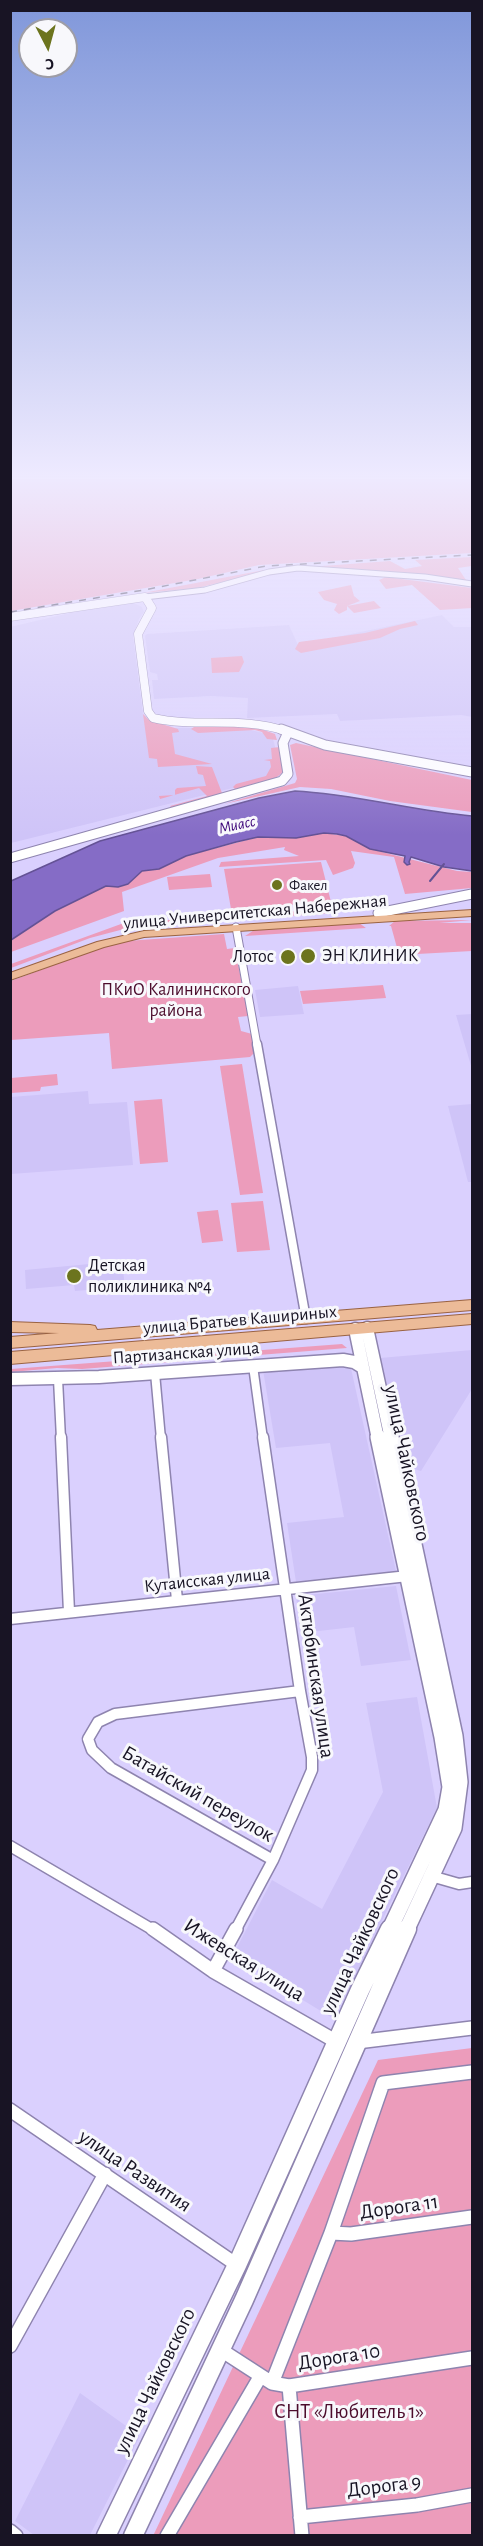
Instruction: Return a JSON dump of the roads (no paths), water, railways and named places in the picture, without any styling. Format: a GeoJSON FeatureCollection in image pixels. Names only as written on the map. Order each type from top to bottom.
{"type":"FeatureCollection","features":[{"type":"Feature","properties":{"kind":"main road"},"geometry":{"type":"LineString","coordinates":[[10,617],[140,598]]}},
{"type":"Feature","properties":{"kind":"main road"},"geometry":{"type":"LineString","coordinates":[[146,598],[152,608],[138,636],[149,715],[160,721],[260,723],[325,745],[472,772]]}},
{"type":"Feature","properties":{"kind":"main road"},"geometry":{"type":"LineString","coordinates":[[10,624],[79,607]]}},
{"type":"Feature","properties":{"kind":"main road"},"geometry":{"type":"LineString","coordinates":[[12,858],[282,781],[288,774],[283,743],[288,732]]}},
{"type":"Feature","properties":{"kind":"main road"},"geometry":{"type":"LineString","coordinates":[[378,913],[472,894]]}},
{"type":"Feature","properties":{"kind":"main road","name":"улица Университетская Набережная"},"geometry":{"type":"LineString","coordinates":[[10,970],[131,930],[472,906]]}},
{"type":"Feature","properties":{"kind":"main road","name":"улица Университетская Набережная"},"geometry":{"type":"LineString","coordinates":[[10,977],[118,939],[152,933],[472,913]]}},
{"type":"Feature","properties":{"kind":"main road","name":"улица Братьев Кашириных"},"geometry":{"type":"LineString","coordinates":[[10,1343],[306,1319],[359,1324],[472,1305]]}},
{"type":"Feature","properties":{"kind":"main road","name":"улица Братьев Кашириных"},"geometry":{"type":"LineString","coordinates":[[10,1358],[359,1324],[472,1319]]}},
{"type":"Feature","properties":{"kind":"main road","name":"улица Чайковского"},"geometry":{"type":"LineString","coordinates":[[106,2535],[237,2265],[446,1810],[450,1787],[461,1770],[408,1576],[362,1367],[359,1324]]}},
{"type":"Feature","properties":{"kind":"main road","name":"улица Чайковского"},"geometry":{"type":"LineString","coordinates":[[133,2535],[221,2350],[454,1828],[460,1807],[461,1770],[359,1324]]}},
{"type":"Feature","properties":{"kind":"main road"},"geometry":{"type":"LineString","coordinates":[[10,1327],[140,1332]]}},
{"type":"Feature","properties":{"kind":"main road","name":"Партизанская улица"},"geometry":{"type":"LineString","coordinates":[[10,1379],[57,1379],[343,1360],[354,1362],[362,1367]]}},
{"type":"Feature","properties":{"kind":"main road","name":"Ижевская улица"},"geometry":{"type":"LineString","coordinates":[[338,2042],[357,2042]]}},
{"type":"Feature","properties":{"kind":"street"},"geometry":{"type":"LineString","coordinates":[[236,927],[306,1319]]}},
{"type":"Feature","properties":{"kind":"street","name":"Актюбинская улица"},"geometry":{"type":"LineString","coordinates":[[213,1971],[273,1860],[308,1786],[312,1770],[312,1757],[300,1691],[253,1366]]}},
{"type":"Feature","properties":{"kind":"street"},"geometry":{"type":"LineString","coordinates":[[155,1373],[177,1600]]}},
{"type":"Feature","properties":{"kind":"street"},"geometry":{"type":"LineString","coordinates":[[57,1379],[69,1612]]}},
{"type":"Feature","properties":{"kind":"street","name":"Кутаисская улица"},"geometry":{"type":"LineString","coordinates":[[10,1619],[408,1576]]}},
{"type":"Feature","properties":{"kind":"street","name":"Батайский переулок"},"geometry":{"type":"LineString","coordinates":[[273,1860],[111,1768],[92,1750],[88,1739],[98,1722],[116,1714],[300,1691]]}},
{"type":"Feature","properties":{"kind":"street","name":"Ижевская улица"},"geometry":{"type":"LineString","coordinates":[[10,1846],[152,1929],[213,1971],[338,2042]]}},
{"type":"Feature","properties":{"kind":"street"},"geometry":{"type":"LineString","coordinates":[[431,1876],[459,1884],[472,1882]]}},
{"type":"Feature","properties":{"kind":"street","name":"Ижевская улица"},"geometry":{"type":"LineString","coordinates":[[357,2042],[472,2028]]}},
{"type":"Feature","properties":{"kind":"street"},"geometry":{"type":"LineString","coordinates":[[167,2535],[266,2380],[331,2233],[383,2084],[472,2072]]}},
{"type":"Feature","properties":{"kind":"street","name":"улица Развития"},"geometry":{"type":"LineString","coordinates":[[10,2110],[237,2265]]}},
{"type":"Feature","properties":{"kind":"street"},"geometry":{"type":"LineString","coordinates":[[10,2346],[105,2174]]}},
{"type":"Feature","properties":{"kind":"street","name":"Дорога 11"},"geometry":{"type":"LineString","coordinates":[[331,2233],[351,2234],[472,2217]]}},
{"type":"Feature","properties":{"kind":"street","name":"Дорога 10"},"geometry":{"type":"LineString","coordinates":[[221,2350],[266,2380],[289,2386],[472,2358]]}},
{"type":"Feature","properties":{"kind":"street"},"geometry":{"type":"LineString","coordinates":[[289,2386],[302,2535]]}},
{"type":"Feature","properties":{"kind":"street","name":"Дорога 9"},"geometry":{"type":"LineString","coordinates":[[300,2517],[417,2505],[472,2495]]}},
{"type":"Feature","properties":{"kind":"street"},"geometry":{"type":"LineString","coordinates":[[10,2531],[16,2535]]}},
{"type":"Feature","properties":{"kind":"water","name":"Миасс"},"geometry":{"type":"Polygon","coordinates":[[[295,791],[340,795],[472,816],[472,871],[444,867],[411,857],[410,864],[407,865],[404,862],[405,856],[370,849],[346,836],[337,834],[324,833],[296,838],[258,837],[186,856],[159,869],[142,871],[128,884],[118,887],[106,886],[55,911],[11,940],[11,881],[100,841],[259,798],[295,791]]]}},
{"type":"Feature","properties":{"kind":"waterway"},"geometry":{"type":"LineString","coordinates":[[430,881],[444,864]]}},
{"type":"Feature","properties":{"kind":"railway"},"geometry":{"type":"LineString","coordinates":[[10,612],[96,598]]}},
{"type":"Feature","properties":{"kind":"place","name":"Факел"},"geometry":{"type":"Point","coordinates":[277,885]}},
{"type":"Feature","properties":{"kind":"place","name":"ЭН КЛИНИК"},"geometry":{"type":"Point","coordinates":[308,956]}},
{"type":"Feature","properties":{"kind":"place","name":"Лотос"},"geometry":{"type":"Point","coordinates":[288,957]}},
{"type":"Feature","properties":{"kind":"place","name":"Детская поликлиника №4"},"geometry":{"type":"Point","coordinates":[74,1276]}},
{"type":"Feature","properties":{"kind":"park label","name":"ПКиО Калининского района"},"geometry":{"type":"Point","coordinates":[176,1000]}},
{"type":"Feature","properties":{"kind":"park label","name":"СНТ «Любитель 1»"},"geometry":{"type":"Point","coordinates":[349,2412]}}]}
